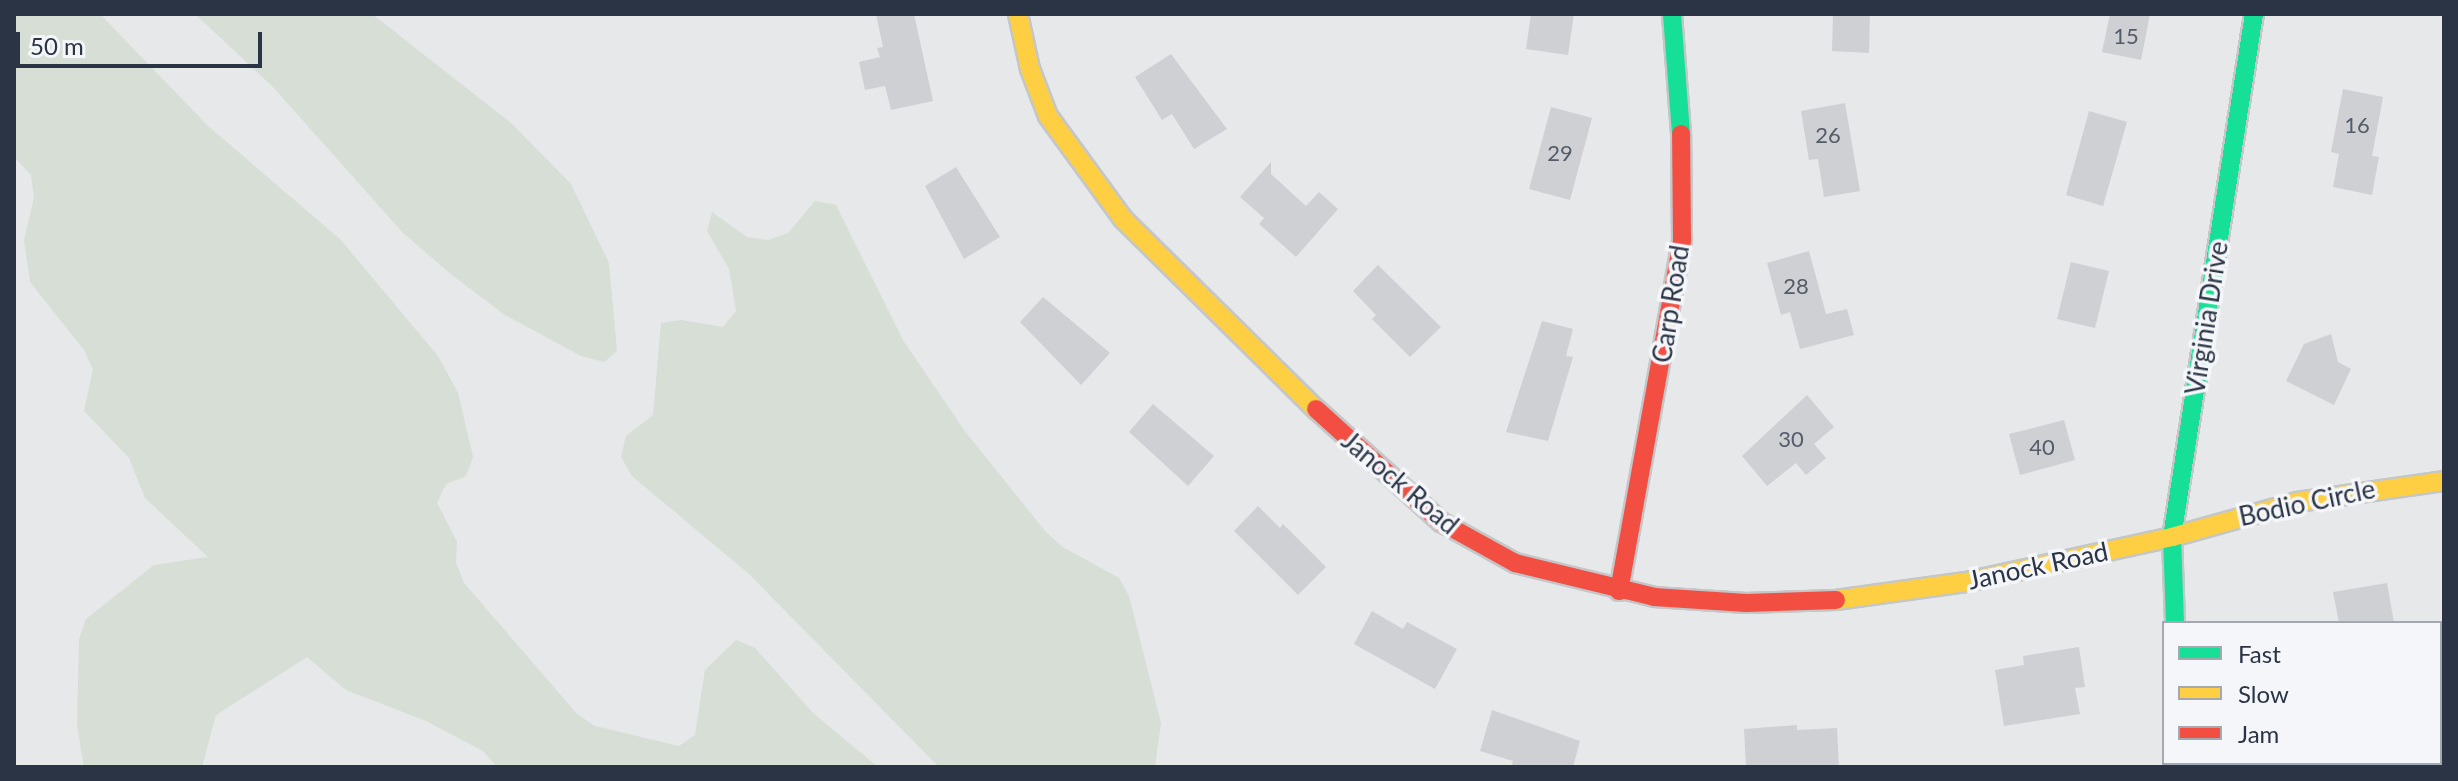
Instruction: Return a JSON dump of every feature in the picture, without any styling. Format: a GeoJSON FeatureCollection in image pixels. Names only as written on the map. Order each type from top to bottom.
{"type":"FeatureCollection","features":[{"type":"Feature","properties":{"kind":"street","name":"Janock Road"},"geometry":{"type":"LineString","coordinates":[[1018,14],[1038,94],[1097,189],[1390,481],[1476,545],[1543,572],[1619,591],[1746,603],[1835,600],[1966,582],[2172,537]]}},
{"type":"Feature","properties":{"kind":"street","name":"Carp Road"},"geometry":{"type":"LineString","coordinates":[[1619,591],[1682,240],[1681,120],[1672,14]]}},
{"type":"Feature","properties":{"kind":"street","name":"Virginia Drive"},"geometry":{"type":"LineString","coordinates":[[2175,621],[2172,537],[2254,14]]}},
{"type":"Feature","properties":{"kind":"street","name":"Bodio Circle"},"geometry":{"type":"LineString","coordinates":[[2172,537],[2297,502],[2444,481]]}},
{"type":"Feature","properties":{"kind":"shaded area"},"geometry":{"type":"Polygon","coordinates":[[[14,14],[100,14],[208,126],[340,239],[438,356],[458,393],[473,457],[466,476],[446,484],[437,503],[457,542],[456,563],[464,583],[577,714],[595,726],[679,746],[695,735],[705,670],[736,640],[755,648],[813,713],[878,767],[497,767],[483,751],[426,721],[346,690],[307,657],[216,715],[202,767],[84,767],[77,726],[79,639],[86,619],[154,565],[208,557],[145,498],[129,458],[84,411],[93,369],[84,350],[30,282],[24,240],[34,197],[31,175],[14,157],[14,14]]]}},
{"type":"Feature","properties":{"kind":"shaded area"},"geometry":{"type":"Polygon","coordinates":[[[195,14],[372,14],[511,123],[571,184],[609,263],[617,351],[604,362],[581,356],[505,315],[452,275],[403,233],[273,87],[195,14]]]}},
{"type":"Feature","properties":{"kind":"shaded area"},"geometry":{"type":"Polygon","coordinates":[[[815,201],[836,205],[903,340],[964,430],[1045,531],[1061,546],[1119,578],[1129,596],[1161,723],[1155,767],[939,767],[749,574],[632,476],[621,457],[626,436],[653,415],[661,323],[681,320],[723,327],[736,311],[729,269],[707,231],[712,212],[747,237],[768,240],[788,233],[815,201]]]}},
{"type":"Feature","properties":{"kind":"building"},"geometry":{"type":"Polygon","coordinates":[[[876,14],[914,14],[933,101],[891,110],[885,86],[865,90],[859,62],[880,57],[877,48],[883,47],[876,14]]]}},
{"type":"Feature","properties":{"kind":"building"},"geometry":{"type":"Polygon","coordinates":[[[1531,14],[1574,14],[1568,55],[1526,49],[1531,14]]]}},
{"type":"Feature","properties":{"kind":"building"},"geometry":{"type":"Polygon","coordinates":[[[1833,14],[1870,14],[1869,53],[1832,51],[1833,14]]]}},
{"type":"Feature","properties":{"kind":"building"},"geometry":{"type":"Polygon","coordinates":[[[2110,14],[2150,14],[2141,60],[2102,52],[2110,14]]]}},
{"type":"Feature","properties":{"kind":"building"},"geometry":{"type":"Polygon","coordinates":[[[1171,54],[1227,129],[1194,149],[1172,114],[1162,120],[1135,77],[1171,54]]]}},
{"type":"Feature","properties":{"kind":"building"},"geometry":{"type":"Polygon","coordinates":[[[2343,89],[2383,97],[2372,156],[2379,157],[2372,195],[2333,187],[2339,154],[2331,152],[2343,89]]]}},
{"type":"Feature","properties":{"kind":"building"},"geometry":{"type":"Polygon","coordinates":[[[1845,103],[1860,191],[1824,197],[1818,159],[1809,160],[1801,111],[1845,103]]]}},
{"type":"Feature","properties":{"kind":"building"},"geometry":{"type":"Polygon","coordinates":[[[1551,107],[1592,118],[1570,200],[1529,189],[1551,107]]]}},
{"type":"Feature","properties":{"kind":"building"},"geometry":{"type":"Polygon","coordinates":[[[2089,111],[2127,122],[2103,206],[2066,195],[2089,111]]]}},
{"type":"Feature","properties":{"kind":"building"},"geometry":{"type":"Polygon","coordinates":[[[1271,162],[1271,174],[1306,206],[1319,192],[1338,209],[1296,257],[1259,224],[1264,218],[1240,197],[1271,162]]]}},
{"type":"Feature","properties":{"kind":"building"},"geometry":{"type":"Polygon","coordinates":[[[956,167],[1000,237],[964,259],[925,186],[956,167]]]}},
{"type":"Feature","properties":{"kind":"building"},"geometry":{"type":"Polygon","coordinates":[[[1809,251],[1826,314],[1847,309],[1854,335],[1800,349],[1790,312],[1781,315],[1767,263],[1809,251]]]}},
{"type":"Feature","properties":{"kind":"building"},"geometry":{"type":"Polygon","coordinates":[[[2071,262],[2109,271],[2095,328],[2057,319],[2071,262]]]}},
{"type":"Feature","properties":{"kind":"building"},"geometry":{"type":"Polygon","coordinates":[[[1378,265],[1441,327],[1410,357],[1372,319],[1376,315],[1353,291],[1378,265]]]}},
{"type":"Feature","properties":{"kind":"building"},"geometry":{"type":"Polygon","coordinates":[[[1043,297],[1110,353],[1081,385],[1020,322],[1043,297]]]}},
{"type":"Feature","properties":{"kind":"building"},"geometry":{"type":"Polygon","coordinates":[[[1542,321],[1573,329],[1566,356],[1573,357],[1548,441],[1506,432],[1542,321]]]}},
{"type":"Feature","properties":{"kind":"building"},"geometry":{"type":"Polygon","coordinates":[[[2331,334],[2338,362],[2351,369],[2334,405],[2286,381],[2304,344],[2331,334]]]}},
{"type":"Feature","properties":{"kind":"building"},"geometry":{"type":"Polygon","coordinates":[[[1807,395],[1834,427],[1814,444],[1826,458],[1806,475],[1796,463],[1767,486],[1742,456],[1807,395]]]}},
{"type":"Feature","properties":{"kind":"building"},"geometry":{"type":"Polygon","coordinates":[[[1153,404],[1214,456],[1188,486],[1129,432],[1153,404]]]}},
{"type":"Feature","properties":{"kind":"building"},"geometry":{"type":"Polygon","coordinates":[[[2064,420],[2075,460],[2020,475],[2009,434],[2064,420]]]}},
{"type":"Feature","properties":{"kind":"building"},"geometry":{"type":"Polygon","coordinates":[[[1258,506],[1280,528],[1283,524],[1326,567],[1298,595],[1234,531],[1258,506]]]}},
{"type":"Feature","properties":{"kind":"building"},"geometry":{"type":"Polygon","coordinates":[[[2387,583],[2394,621],[2339,621],[2333,592],[2387,583]]]}},
{"type":"Feature","properties":{"kind":"building"},"geometry":{"type":"Polygon","coordinates":[[[1372,611],[1403,629],[1407,622],[1457,649],[1435,689],[1354,644],[1372,611]]]}},
{"type":"Feature","properties":{"kind":"building"},"geometry":{"type":"Polygon","coordinates":[[[2079,647],[2085,687],[2075,688],[2080,714],[2004,726],[1995,670],[2024,665],[2023,656],[2079,647]]]}},
{"type":"Feature","properties":{"kind":"building"},"geometry":{"type":"Polygon","coordinates":[[[1492,710],[1580,741],[1573,767],[1511,767],[1513,761],[1480,751],[1492,710]]]}},
{"type":"Feature","properties":{"kind":"building"},"geometry":{"type":"Polygon","coordinates":[[[1797,725],[1797,730],[1837,728],[1839,767],[1746,767],[1744,729],[1797,725]]]}},
{"type":"Feature","properties":{"kind":"traffic: fast"},"geometry":{"type":"LineString","coordinates":[[1672,14],[1681,134]]}},
{"type":"Feature","properties":{"kind":"traffic: fast"},"geometry":{"type":"LineString","coordinates":[[2175,621],[2172,537],[2254,14]]}},
{"type":"Feature","properties":{"kind":"traffic: slow"},"geometry":{"type":"LineString","coordinates":[[1018,14],[1030,69],[1048,116],[1123,219],[1316,409]]}},
{"type":"Feature","properties":{"kind":"traffic: slow"},"geometry":{"type":"LineString","coordinates":[[1836,600],[1966,582],[2172,537],[2297,502],[2444,481]]}},
{"type":"Feature","properties":{"kind":"traffic: jam"},"geometry":{"type":"LineString","coordinates":[[1619,591],[1682,240],[1681,134]]}},
{"type":"Feature","properties":{"kind":"traffic: jam"},"geometry":{"type":"LineString","coordinates":[[1316,409],[1441,522],[1515,563],[1654,597],[1746,603],[1836,600]]}}]}
